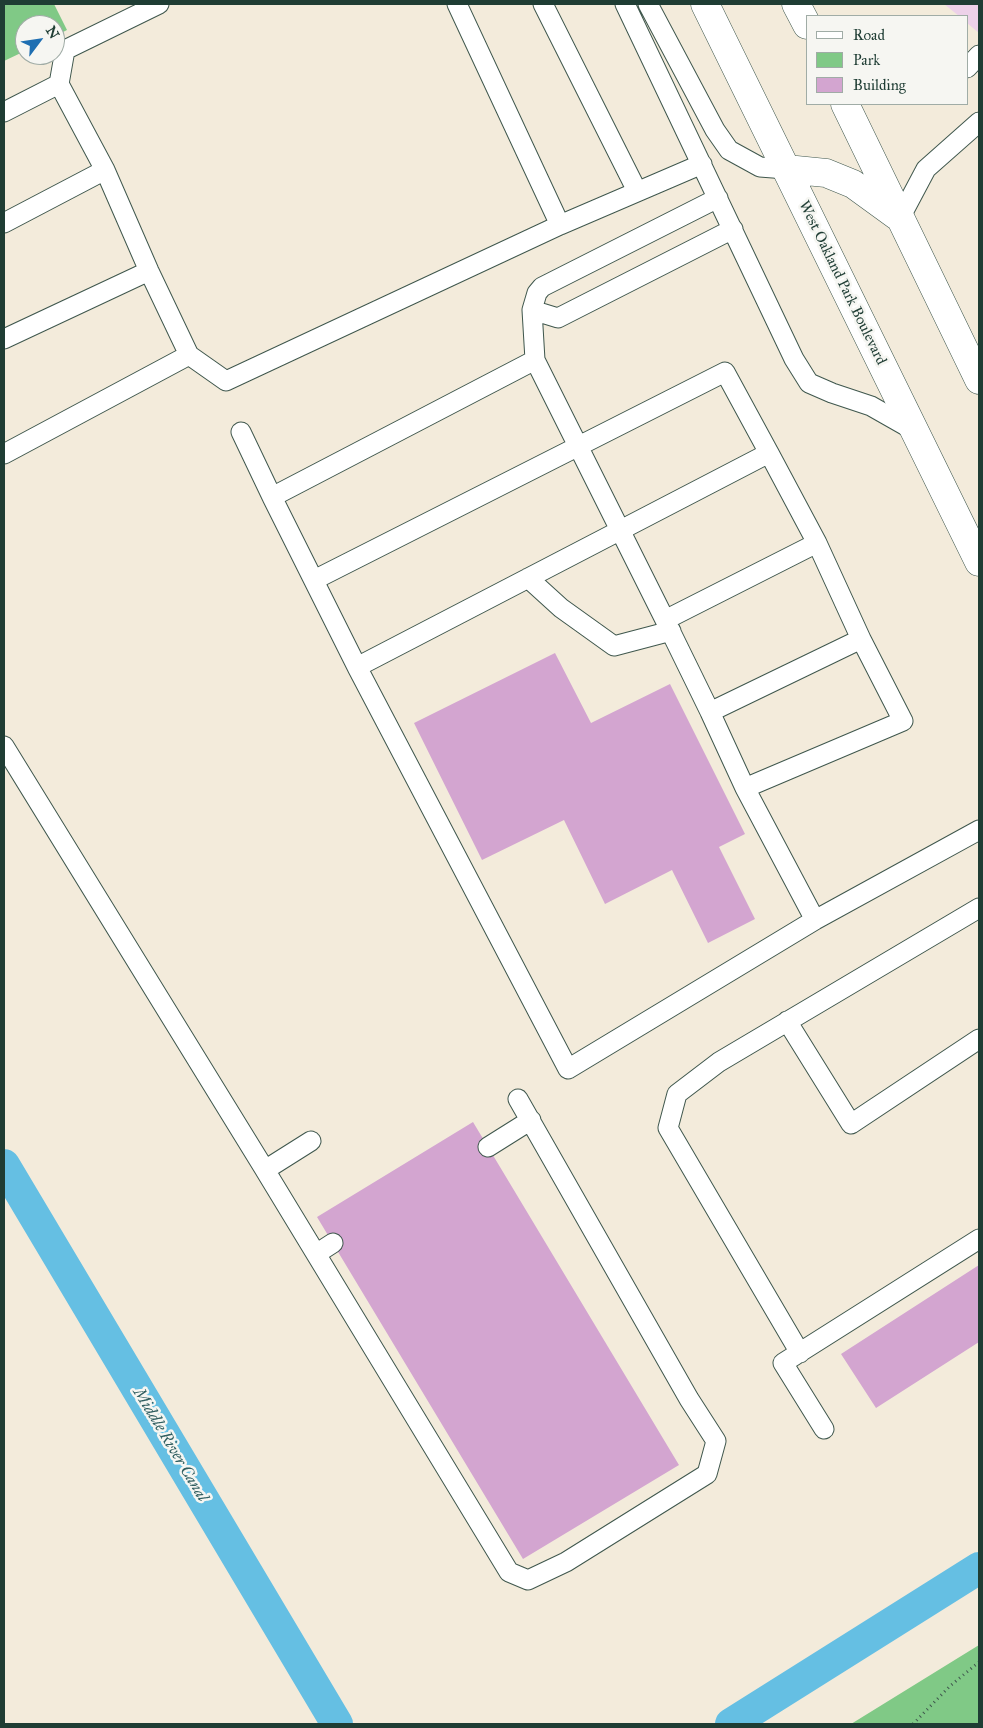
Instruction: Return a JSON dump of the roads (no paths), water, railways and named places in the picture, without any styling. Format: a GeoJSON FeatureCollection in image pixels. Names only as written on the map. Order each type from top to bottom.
{"type":"FeatureCollection","features":[{"type":"Feature","properties":{"kind":"main road","name":"West Oakland Park Boulevard"},"geometry":{"type":"LineString","coordinates":[[705,4],[979,562]]}},
{"type":"Feature","properties":{"kind":"main road"},"geometry":{"type":"LineString","coordinates":[[796,4],[806,23]]}},
{"type":"Feature","properties":{"kind":"main road"},"geometry":{"type":"LineString","coordinates":[[845,105],[979,380]]}},
{"type":"Feature","properties":{"kind":"main road"},"geometry":{"type":"LineString","coordinates":[[786,169],[826,173],[853,184],[900,218]]}},
{"type":"Feature","properties":{"kind":"lane"},"geometry":{"type":"LineString","coordinates":[[159,4],[65,50],[59,84],[104,170],[149,271],[189,354],[226,382],[560,225],[702,164]]}},
{"type":"Feature","properties":{"kind":"lane"},"geometry":{"type":"LineString","coordinates":[[456,4],[560,225]]}},
{"type":"Feature","properties":{"kind":"lane"},"geometry":{"type":"LineString","coordinates":[[543,4],[637,191]]}},
{"type":"Feature","properties":{"kind":"lane"},"geometry":{"type":"LineString","coordinates":[[625,4],[794,359],[809,383],[871,406],[915,431]]}},
{"type":"Feature","properties":{"kind":"lane"},"geometry":{"type":"LineString","coordinates":[[648,4],[715,130],[729,150],[760,167],[786,169]]}},
{"type":"Feature","properties":{"kind":"lane"},"geometry":{"type":"LineString","coordinates":[[968,67],[979,55]]}},
{"type":"Feature","properties":{"kind":"lane"},"geometry":{"type":"LineString","coordinates":[[4,112],[59,84]]}},
{"type":"Feature","properties":{"kind":"lane"},"geometry":{"type":"LineString","coordinates":[[900,218],[926,169],[979,122]]}},
{"type":"Feature","properties":{"kind":"lane"},"geometry":{"type":"LineString","coordinates":[[4,223],[104,170]]}},
{"type":"Feature","properties":{"kind":"lane"},"geometry":{"type":"LineString","coordinates":[[718,198],[542,287],[537,293],[532,310],[535,360],[621,530],[746,788],[815,920]]}},
{"type":"Feature","properties":{"kind":"lane"},"geometry":{"type":"LineString","coordinates":[[532,310],[558,318],[733,229]]}},
{"type":"Feature","properties":{"kind":"lane"},"geometry":{"type":"LineString","coordinates":[[4,339],[149,271]]}},
{"type":"Feature","properties":{"kind":"lane"},"geometry":{"type":"LineString","coordinates":[[4,454],[189,354]]}},
{"type":"Feature","properties":{"kind":"lane"},"geometry":{"type":"LineString","coordinates":[[272,497],[535,360]]}},
{"type":"Feature","properties":{"kind":"lane"},"geometry":{"type":"LineString","coordinates":[[314,580],[725,372],[817,543],[861,639],[903,721],[746,788]]}},
{"type":"Feature","properties":{"kind":"lane"},"geometry":{"type":"LineString","coordinates":[[240,432],[357,667],[568,1069],[815,920],[979,830]]}},
{"type":"Feature","properties":{"kind":"lane"},"geometry":{"type":"LineString","coordinates":[[357,667],[769,453]]}},
{"type":"Feature","properties":{"kind":"lane"},"geometry":{"type":"LineString","coordinates":[[528,578],[561,608],[614,646],[668,626],[817,543]]}},
{"type":"Feature","properties":{"kind":"lane"},"geometry":{"type":"LineString","coordinates":[[710,712],[861,639]]}},
{"type":"Feature","properties":{"kind":"lane"},"geometry":{"type":"LineString","coordinates":[[4,746],[265,1170],[509,1572],[528,1580],[566,1562],[708,1474],[716,1441],[518,1099]]}},
{"type":"Feature","properties":{"kind":"lane"},"geometry":{"type":"LineString","coordinates":[[800,1353],[668,1128],[677,1094],[719,1062],[787,1021],[977,914]]}},
{"type":"Feature","properties":{"kind":"lane"},"geometry":{"type":"LineString","coordinates":[[787,1021],[851,1124],[979,1039]]}},
{"type":"Feature","properties":{"kind":"lane"},"geometry":{"type":"LineString","coordinates":[[488,1147],[530,1120]]}},
{"type":"Feature","properties":{"kind":"lane"},"geometry":{"type":"LineString","coordinates":[[265,1170],[310,1141]]}},
{"type":"Feature","properties":{"kind":"lane"},"geometry":{"type":"LineString","coordinates":[[824,1429],[783,1363],[979,1239]]}},
{"type":"Feature","properties":{"kind":"lane"},"geometry":{"type":"LineString","coordinates":[[316,1254],[333,1243]]}},
{"type":"Feature","properties":{"kind":"waterway","name":"Middle River Canal"},"geometry":{"type":"LineString","coordinates":[[4,1165],[337,1724]]}},
{"type":"Feature","properties":{"kind":"waterway"},"geometry":{"type":"LineString","coordinates":[[731,1724],[979,1568]]}}]}
